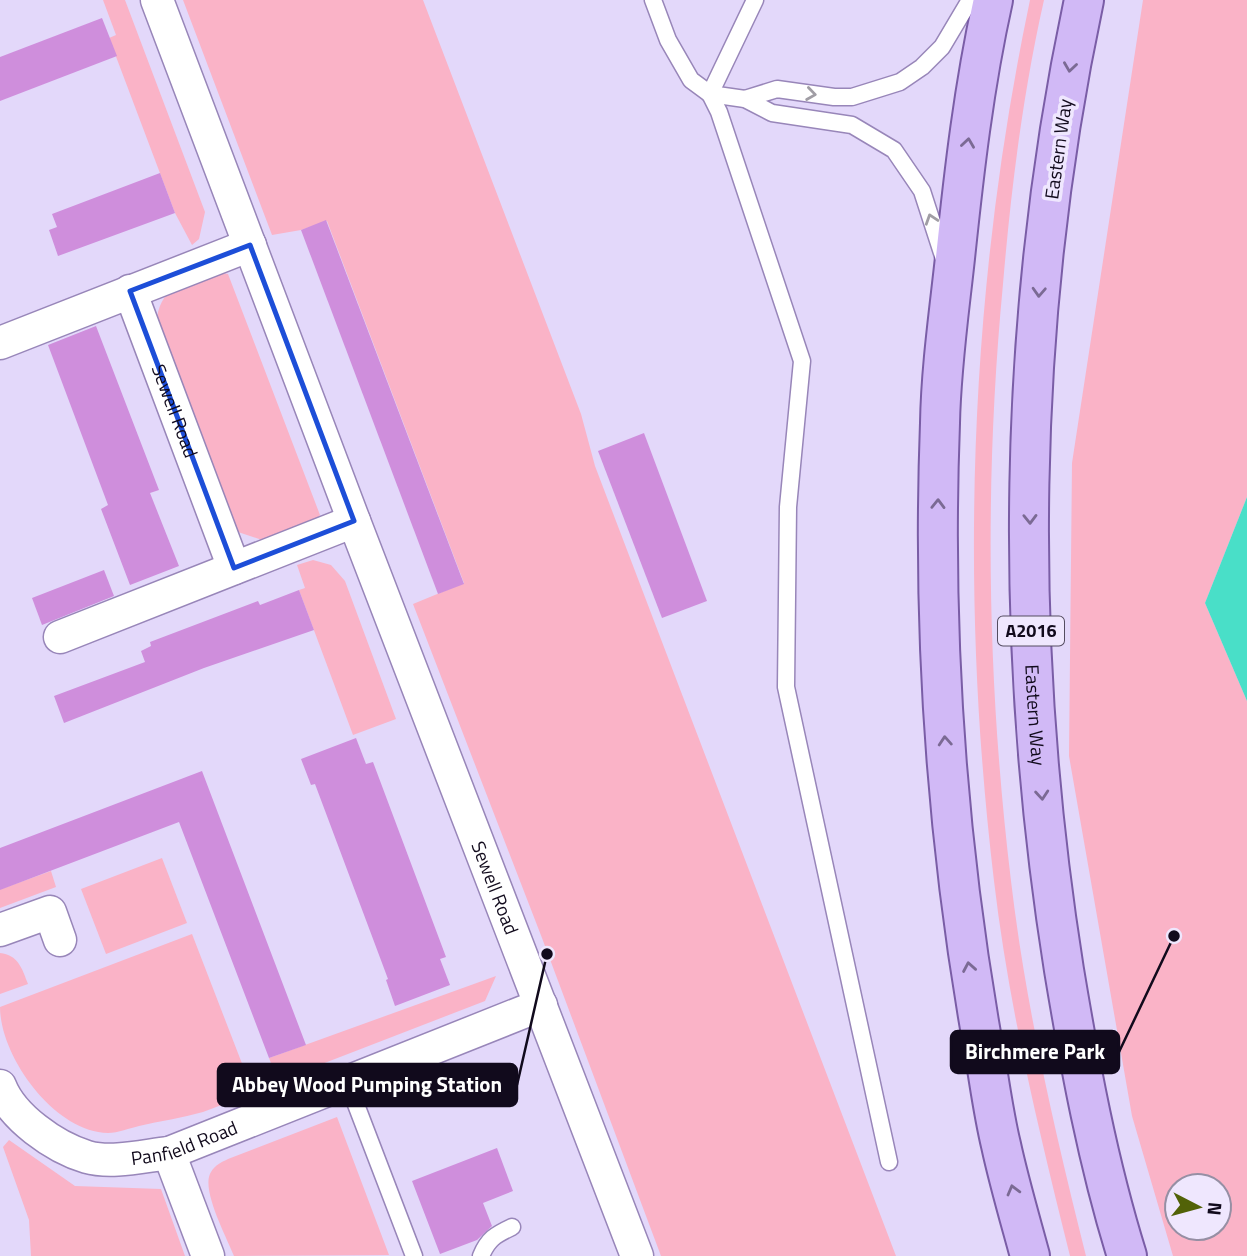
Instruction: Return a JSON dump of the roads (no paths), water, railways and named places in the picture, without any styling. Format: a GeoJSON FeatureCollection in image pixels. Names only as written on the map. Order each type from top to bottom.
{"type":"FeatureCollection","features":[{"type":"Feature","properties":{"kind":"main road"},"geometry":{"type":"LineString","coordinates":[[993,0],[979,67],[952,284],[940,420],[937,573],[951,831],[965,945],[1001,1145],[1030,1256]]}},
{"type":"Feature","properties":{"kind":"main road","name":"Eastern Way"},"geometry":{"type":"LineString","coordinates":[[1083,0],[1072,56],[1040,279],[1029,483],[1032,695],[1050,882],[1081,1073],[1127,1256]]}},
{"type":"Feature","properties":{"kind":"street","name":"Sewell Road"},"geometry":{"type":"LineString","coordinates":[[157,0],[541,1005],[632,1254]]}},
{"type":"Feature","properties":{"kind":"street"},"geometry":{"type":"LineString","coordinates":[[0,343],[250,245]]}},
{"type":"Feature","properties":{"kind":"street","name":"Sewell Road"},"geometry":{"type":"LineString","coordinates":[[130,291],[234,568]]}},
{"type":"Feature","properties":{"kind":"street"},"geometry":{"type":"LineString","coordinates":[[60,637],[354,521]]}},
{"type":"Feature","properties":{"kind":"street"},"geometry":{"type":"LineString","coordinates":[[0,930],[50,912],[60,940]]}},
{"type":"Feature","properties":{"kind":"street","name":"Panfield Road"},"geometry":{"type":"LineString","coordinates":[[0,1086],[5,1099],[30,1125],[44,1136],[87,1157],[117,1160],[169,1153],[541,1005]]}},
{"type":"Feature","properties":{"kind":"street"},"geometry":{"type":"LineString","coordinates":[[169,1153],[208,1256]]}},
{"type":"Feature","properties":{"kind":"lane"},"geometry":{"type":"LineString","coordinates":[[653,0],[668,40],[691,80],[710,94],[719,112],[802,361],[788,507],[786,687],[889,1162]]}},
{"type":"Feature","properties":{"kind":"lane"},"geometry":{"type":"LineString","coordinates":[[710,94],[755,0]]}},
{"type":"Feature","properties":{"kind":"lane"},"geometry":{"type":"LineString","coordinates":[[745,99],[777,89],[852,97],[900,82],[922,67],[942,47],[970,0]]}},
{"type":"Feature","properties":{"kind":"lane"},"geometry":{"type":"LineString","coordinates":[[710,94],[745,99],[772,113],[852,125],[894,150],[922,191],[952,284]]}},
{"type":"Feature","properties":{"kind":"lane"},"geometry":{"type":"LineString","coordinates":[[347,1081],[414,1256]]}},
{"type":"Feature","properties":{"kind":"lane"},"geometry":{"type":"LineString","coordinates":[[481,1256],[487,1241],[512,1227]]}},
{"type":"Feature","properties":{"kind":"place","name":"Birchmere Park"},"geometry":{"type":"Point","coordinates":[1174,936]}},
{"type":"Feature","properties":{"kind":"place","name":"Abbey Wood Pumping Station"},"geometry":{"type":"Point","coordinates":[547,954]}}]}
